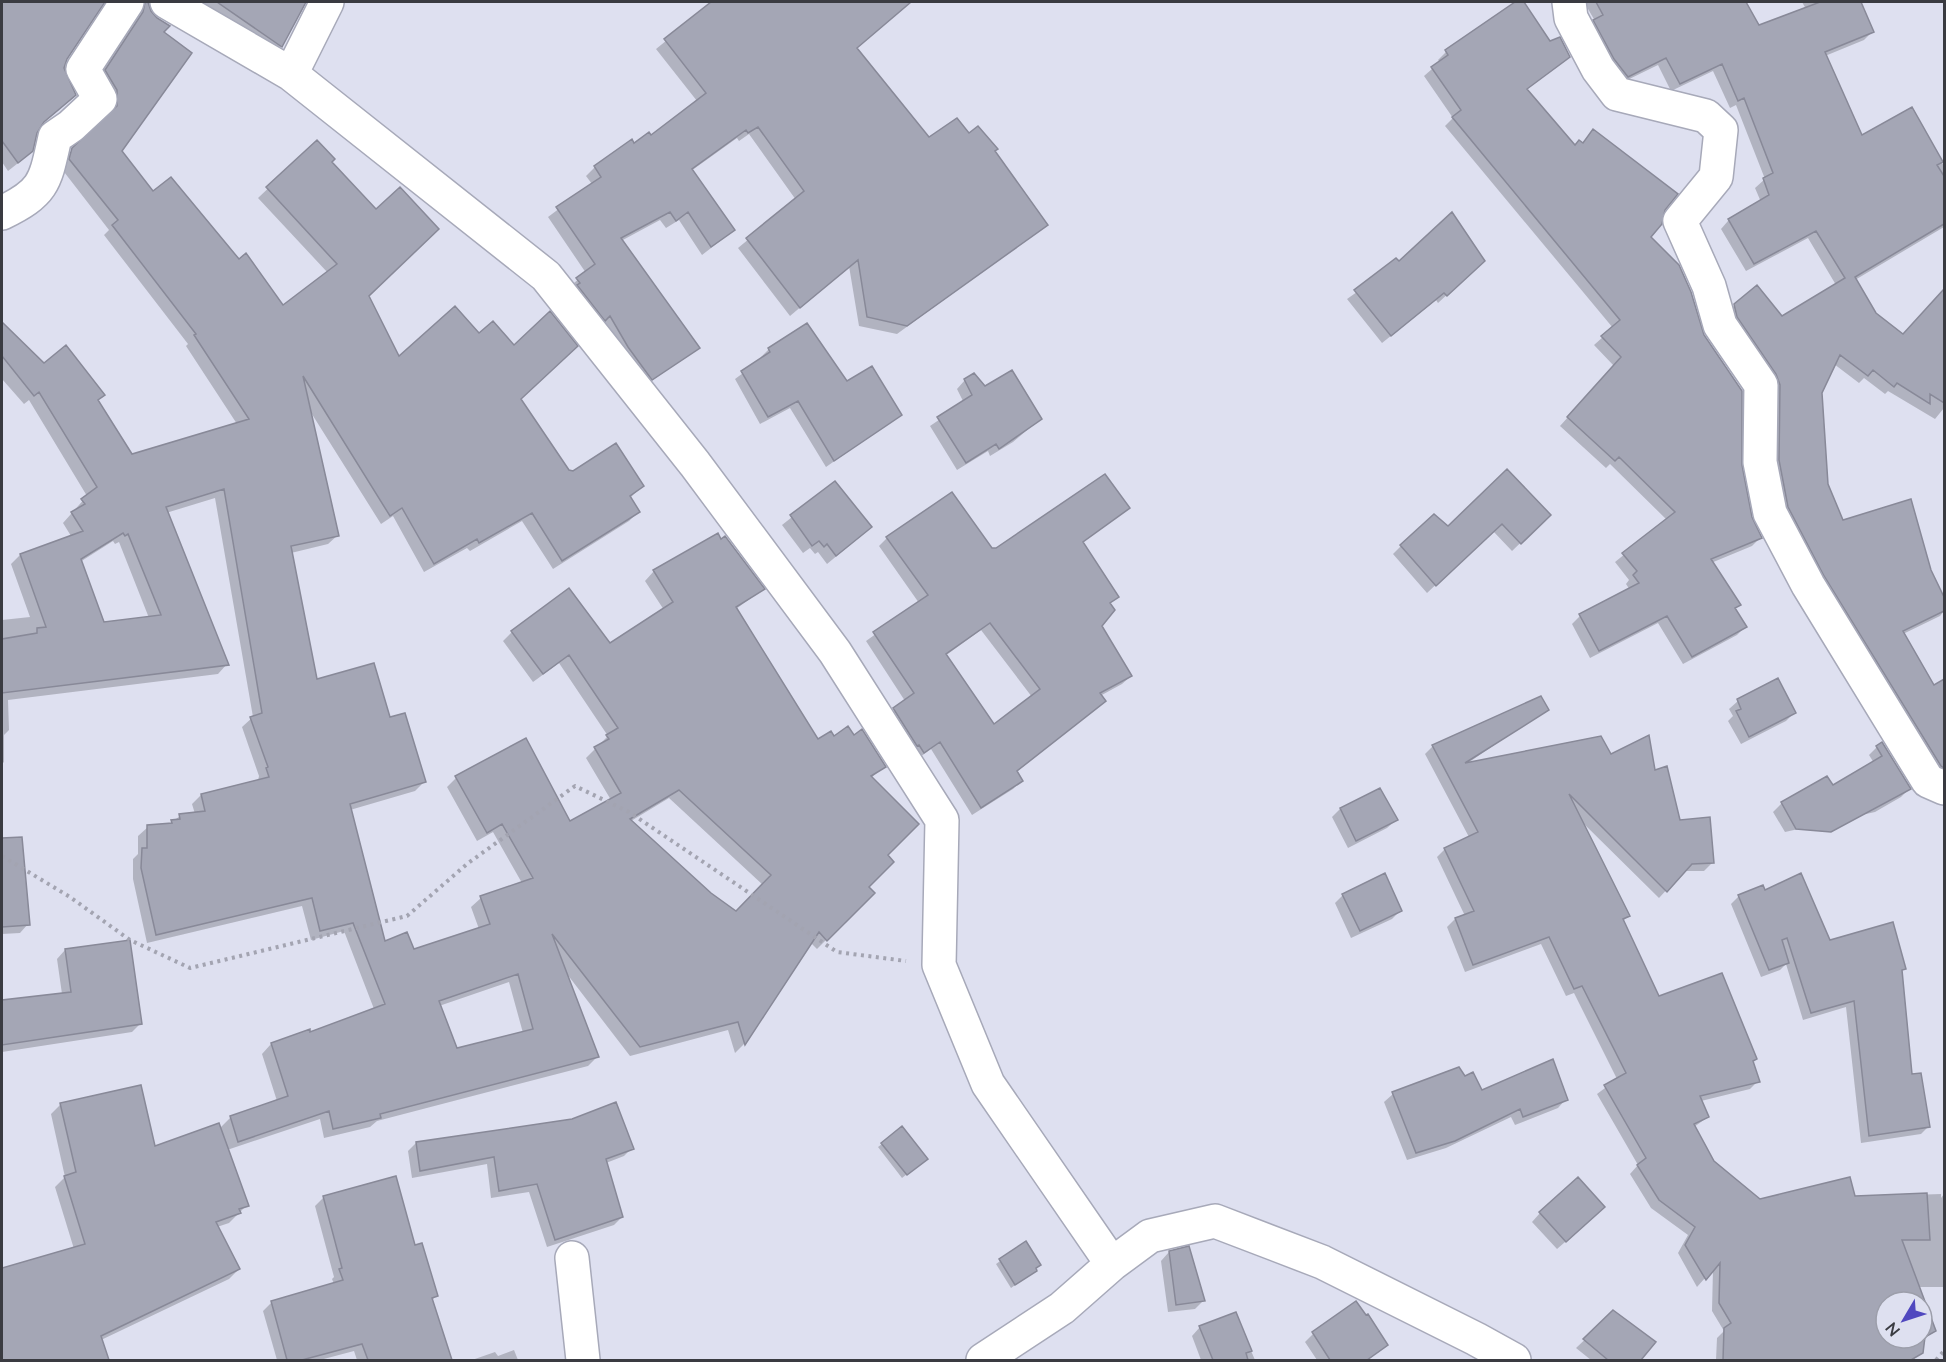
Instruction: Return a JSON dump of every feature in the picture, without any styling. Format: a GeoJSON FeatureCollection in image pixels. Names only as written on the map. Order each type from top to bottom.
{"type":"FeatureCollection","features":[{"type":"Feature","properties":{"kind":"street"},"geometry":{"type":"LineString","coordinates":[[2,213],[37,192],[45,178],[56,137],[100,99],[83,69],[127,2]]}},
{"type":"Feature","properties":{"kind":"street"},"geometry":{"type":"LineString","coordinates":[[167,2],[291,74],[546,276],[695,464],[835,652],[942,820],[939,965],[988,1084],[1112,1264]]}},
{"type":"Feature","properties":{"kind":"street"},"geometry":{"type":"LineString","coordinates":[[291,74],[327,2]]}},
{"type":"Feature","properties":{"kind":"street"},"geometry":{"type":"LineString","coordinates":[[1569,2],[1571,18],[1598,69],[1617,94],[1706,116],[1720,130],[1716,177],[1680,220],[1709,286],[1720,325],[1761,385],[1760,462],[1770,513],[1808,585],[1928,780],[1944,788]]}},
{"type":"Feature","properties":{"kind":"street"},"geometry":{"type":"LineString","coordinates":[[983,1360],[1062,1308],[1112,1264],[1150,1236],[1215,1221],[1322,1262],[1514,1360]]}},
{"type":"Feature","properties":{"kind":"street"},"geometry":{"type":"LineString","coordinates":[[572,1258],[584,1360]]}},
{"type":"Feature","properties":{"kind":"path"},"geometry":{"type":"LineString","coordinates":[[2,856],[70,897],[130,940],[190,968],[407,916],[466,864],[575,786],[630,812],[837,952],[939,965]]}},
{"type":"Feature","properties":{"kind":"path"},"geometry":{"type":"LineString","coordinates":[[1936,1360],[1944,1352]]}},
{"type":"Feature","properties":{"kind":"building"},"geometry":{"type":"Polygon","coordinates":[[[2,2],[105,2],[67,59],[64,68],[76,95],[44,122],[37,133],[33,151],[18,163],[2,141],[2,2]]]}},
{"type":"Feature","properties":{"kind":"building"},"geometry":{"type":"Polygon","coordinates":[[[145,2],[148,2],[157,18],[170,26],[164,32],[192,53],[122,151],[153,191],[171,177],[239,259],[246,253],[283,305],[337,264],[266,187],[317,140],[335,159],[332,162],[376,209],[400,187],[439,229],[369,296],[399,356],[455,306],[479,333],[493,321],[514,345],[550,311],[578,346],[521,399],[569,470],[573,471],[616,443],[644,486],[630,496],[640,512],[562,561],[532,513],[479,543],[477,539],[434,564],[402,508],[390,516],[303,376],[339,536],[291,546],[317,679],[374,663],[390,717],[405,713],[426,782],[350,804],[385,941],[407,932],[414,949],[490,924],[480,896],[533,878],[502,824],[487,833],[455,776],[526,738],[570,821],[621,793],[594,747],[609,739],[606,735],[618,728],[569,655],[543,674],[511,631],[569,588],[610,643],[673,602],[653,570],[718,533],[721,539],[725,536],[765,589],[736,607],[818,739],[831,731],[834,736],[848,726],[854,735],[862,729],[886,767],[871,776],[919,824],[888,855],[894,862],[869,887],[875,893],[827,941],[819,932],[745,1045],[738,1022],[640,1047],[552,934],[599,1057],[380,1114],[381,1118],[333,1129],[329,1111],[238,1142],[230,1116],[288,1096],[271,1043],[310,1029],[310,1032],[385,1004],[353,923],[320,931],[312,898],[156,935],[141,868],[142,848],[147,848],[147,825],[172,823],[171,820],[180,819],[179,814],[205,811],[201,794],[269,777],[266,768],[268,767],[250,717],[262,713],[224,489],[166,507],[229,665],[2,693],[2,639],[37,633],[37,628],[46,627],[20,554],[83,531],[71,512],[85,504],[81,499],[97,487],[39,392],[34,396],[2,356],[2,322],[44,363],[66,345],[105,395],[98,400],[132,454],[249,419],[194,335],[196,334],[112,225],[118,220],[69,159],[72,148],[117,106],[117,90],[105,70],[143,12],[145,2]],[[123,533],[81,559],[104,622],[161,615],[128,534],[125,536],[123,533]],[[679,790],[630,819],[711,893],[736,911],[771,875],[679,790]],[[518,974],[439,1001],[457,1048],[533,1029],[518,974]]]}},
{"type":"Feature","properties":{"kind":"building"},"geometry":{"type":"Polygon","coordinates":[[[217,2],[306,2],[282,47],[217,2]]]}},
{"type":"Feature","properties":{"kind":"building"},"geometry":{"type":"Polygon","coordinates":[[[711,2],[911,2],[857,48],[929,137],[957,118],[969,133],[978,126],[998,149],[995,151],[1048,225],[907,326],[867,317],[858,260],[800,308],[746,238],[804,191],[758,127],[748,133],[746,130],[692,169],[735,230],[711,247],[688,212],[676,221],[670,212],[621,238],[700,348],[652,380],[628,347],[610,316],[605,321],[577,285],[580,283],[576,278],[595,264],[556,207],[601,177],[594,166],[632,139],[634,143],[649,132],[651,135],[706,93],[664,39],[711,2]]]}},
{"type":"Feature","properties":{"kind":"building"},"geometry":{"type":"Polygon","coordinates":[[[1515,2],[1524,2],[1550,41],[1560,37],[1570,57],[1527,89],[1575,145],[1579,140],[1583,143],[1593,129],[1678,194],[1665,210],[1662,224],[1651,237],[1679,265],[1691,292],[1704,335],[1742,391],[1742,465],[1752,517],[1762,538],[1711,559],[1741,605],[1735,608],[1747,627],[1692,657],[1667,616],[1599,651],[1579,614],[1639,583],[1633,575],[1637,571],[1622,553],[1675,512],[1619,457],[1615,461],[1567,417],[1621,357],[1601,336],[1620,320],[1452,117],[1461,110],[1431,67],[1448,55],[1445,50],[1515,2]]]}},
{"type":"Feature","properties":{"kind":"building"},"geometry":{"type":"Polygon","coordinates":[[[1596,2],[1746,2],[1759,25],[1820,2],[1861,2],[1874,32],[1825,52],[1862,135],[1912,107],[1943,162],[1937,165],[1944,176],[1944,224],[1855,277],[1876,313],[1903,334],[1944,289],[1944,403],[1930,394],[1930,404],[1897,383],[1894,387],[1873,370],[1868,376],[1840,355],[1822,393],[1828,484],[1843,520],[1911,499],[1931,570],[1944,597],[1944,611],[1903,631],[1934,685],[1944,679],[1944,768],[1824,576],[1788,507],[1779,460],[1780,385],[1776,374],[1737,317],[1734,304],[1757,285],[1782,316],[1845,278],[1816,231],[1754,264],[1728,219],[1769,195],[1763,178],[1773,173],[1744,98],[1738,101],[1722,64],[1680,84],[1666,58],[1628,77],[1614,59],[1593,20],[1603,15],[1596,2]]]}},
{"type":"Feature","properties":{"kind":"building"},"geometry":{"type":"Polygon","coordinates":[[[1452,212],[1485,261],[1447,296],[1444,293],[1391,336],[1354,290],[1396,258],[1399,261],[1452,212]]]}},
{"type":"Feature","properties":{"kind":"building"},"geometry":{"type":"Polygon","coordinates":[[[807,323],[847,381],[872,366],[902,415],[834,461],[798,401],[768,417],[741,371],[770,352],[768,348],[807,323]]]}},
{"type":"Feature","properties":{"kind":"building"},"geometry":{"type":"Polygon","coordinates":[[[1012,370],[1042,419],[999,449],[996,444],[966,463],[937,417],[972,395],[964,379],[974,373],[985,386],[1012,370]]]}},
{"type":"Feature","properties":{"kind":"building"},"geometry":{"type":"Polygon","coordinates":[[[1507,469],[1551,515],[1521,544],[1502,524],[1436,586],[1400,545],[1434,514],[1448,526],[1507,469]]]}},
{"type":"Feature","properties":{"kind":"building"},"geometry":{"type":"Polygon","coordinates":[[[1105,474],[1130,508],[1083,542],[1119,597],[1110,603],[1115,610],[1102,626],[1132,676],[1100,693],[1106,701],[1017,771],[1023,781],[981,808],[940,742],[924,753],[893,708],[914,693],[873,632],[928,595],[886,537],[952,492],[992,548],[996,548],[1105,474]],[[990,623],[946,654],[994,724],[1040,689],[990,623]]]}},
{"type":"Feature","properties":{"kind":"building"},"geometry":{"type":"Polygon","coordinates":[[[835,481],[872,527],[836,556],[827,544],[824,547],[819,541],[812,546],[790,515],[835,481]]]}},
{"type":"Feature","properties":{"kind":"building"},"geometry":{"type":"Polygon","coordinates":[[[1778,678],[1796,713],[1749,737],[1736,711],[1741,709],[1737,699],[1778,678]]]}},
{"type":"Feature","properties":{"kind":"building"},"geometry":{"type":"Polygon","coordinates":[[[1541,696],[1549,710],[1465,763],[1601,736],[1611,754],[1649,735],[1655,770],[1667,766],[1680,820],[1710,817],[1714,863],[1692,864],[1667,892],[1569,794],[1630,916],[1623,919],[1659,996],[1722,973],[1757,1059],[1753,1061],[1760,1082],[1700,1096],[1709,1117],[1694,1124],[1714,1161],[1760,1199],[1850,1177],[1855,1196],[1927,1193],[1930,1240],[1902,1240],[1921,1290],[1874,1290],[1874,1350],[1923,1350],[1923,1353],[1911,1360],[1723,1360],[1724,1328],[1731,1323],[1719,1303],[1720,1263],[1706,1280],[1685,1245],[1695,1227],[1659,1200],[1637,1165],[1646,1158],[1604,1085],[1626,1073],[1582,986],[1574,989],[1549,937],[1473,965],[1455,918],[1474,911],[1444,848],[1478,832],[1432,745],[1541,696]]]}},
{"type":"Feature","properties":{"kind":"building"},"geometry":{"type":"Polygon","coordinates":[[[1882,742],[1911,789],[1831,832],[1796,829],[1781,802],[1827,776],[1833,785],[1882,756],[1876,746],[1882,742]]]}},
{"type":"Feature","properties":{"kind":"building"},"geometry":{"type":"Polygon","coordinates":[[[1380,788],[1398,820],[1356,841],[1340,808],[1380,788]]]}},
{"type":"Feature","properties":{"kind":"building"},"geometry":{"type":"Polygon","coordinates":[[[22,837],[30,925],[2,927],[2,838],[22,837]]]}},
{"type":"Feature","properties":{"kind":"building"},"geometry":{"type":"Polygon","coordinates":[[[1385,873],[1402,911],[1360,931],[1342,894],[1385,873]]]}},
{"type":"Feature","properties":{"kind":"building"},"geometry":{"type":"Polygon","coordinates":[[[1801,873],[1830,940],[1893,922],[1906,969],[1902,970],[1912,1074],[1921,1073],[1930,1127],[1869,1136],[1854,1001],[1811,1013],[1787,938],[1782,940],[1789,963],[1769,970],[1738,895],[1763,885],[1765,890],[1801,873]]]}},
{"type":"Feature","properties":{"kind":"building"},"geometry":{"type":"Polygon","coordinates":[[[130,940],[142,1024],[2,1045],[2,1000],[71,992],[65,949],[130,940]]]}},
{"type":"Feature","properties":{"kind":"building"},"geometry":{"type":"Polygon","coordinates":[[[1553,1059],[1568,1100],[1523,1117],[1520,1109],[1455,1141],[1416,1153],[1392,1092],[1459,1067],[1465,1076],[1473,1072],[1482,1090],[1553,1059]]]}},
{"type":"Feature","properties":{"kind":"building"},"geometry":{"type":"Polygon","coordinates":[[[141,1085],[155,1146],[219,1123],[249,1206],[239,1209],[241,1213],[216,1222],[240,1269],[101,1336],[109,1360],[2,1360],[2,1268],[85,1244],[64,1176],[76,1172],[60,1103],[141,1085]]]}},
{"type":"Feature","properties":{"kind":"building"},"geometry":{"type":"Polygon","coordinates":[[[616,1102],[634,1149],[606,1159],[623,1217],[555,1240],[537,1184],[499,1191],[494,1157],[420,1171],[416,1142],[572,1119],[616,1102]]]}},
{"type":"Feature","properties":{"kind":"building"},"geometry":{"type":"Polygon","coordinates":[[[902,1126],[928,1159],[907,1175],[881,1143],[902,1126]]]}},
{"type":"Feature","properties":{"kind":"building"},"geometry":{"type":"Polygon","coordinates":[[[396,1176],[415,1245],[422,1243],[438,1296],[432,1298],[452,1360],[368,1360],[362,1344],[302,1360],[287,1360],[271,1301],[343,1280],[339,1269],[342,1268],[323,1196],[396,1176]]]}},
{"type":"Feature","properties":{"kind":"building"},"geometry":{"type":"Polygon","coordinates":[[[1578,1177],[1605,1207],[1566,1242],[1539,1212],[1578,1177]]]}},
{"type":"Feature","properties":{"kind":"building"},"geometry":{"type":"Polygon","coordinates":[[[1026,1241],[1041,1265],[1036,1268],[1037,1271],[1015,1285],[999,1259],[1026,1241]]]}},
{"type":"Feature","properties":{"kind":"building"},"geometry":{"type":"Polygon","coordinates":[[[1189,1246],[1205,1301],[1176,1305],[1169,1251],[1189,1246]]]}},
{"type":"Feature","properties":{"kind":"building"},"geometry":{"type":"Polygon","coordinates":[[[1356,1301],[1366,1315],[1368,1314],[1388,1345],[1367,1360],[1330,1360],[1312,1332],[1356,1301]]]}},
{"type":"Feature","properties":{"kind":"building"},"geometry":{"type":"Polygon","coordinates":[[[1613,1310],[1656,1342],[1641,1360],[1608,1360],[1583,1339],[1613,1310]]]}},
{"type":"Feature","properties":{"kind":"building"},"geometry":{"type":"Polygon","coordinates":[[[1236,1312],[1252,1351],[1246,1353],[1248,1360],[1213,1360],[1199,1326],[1236,1312]]]}}]}
